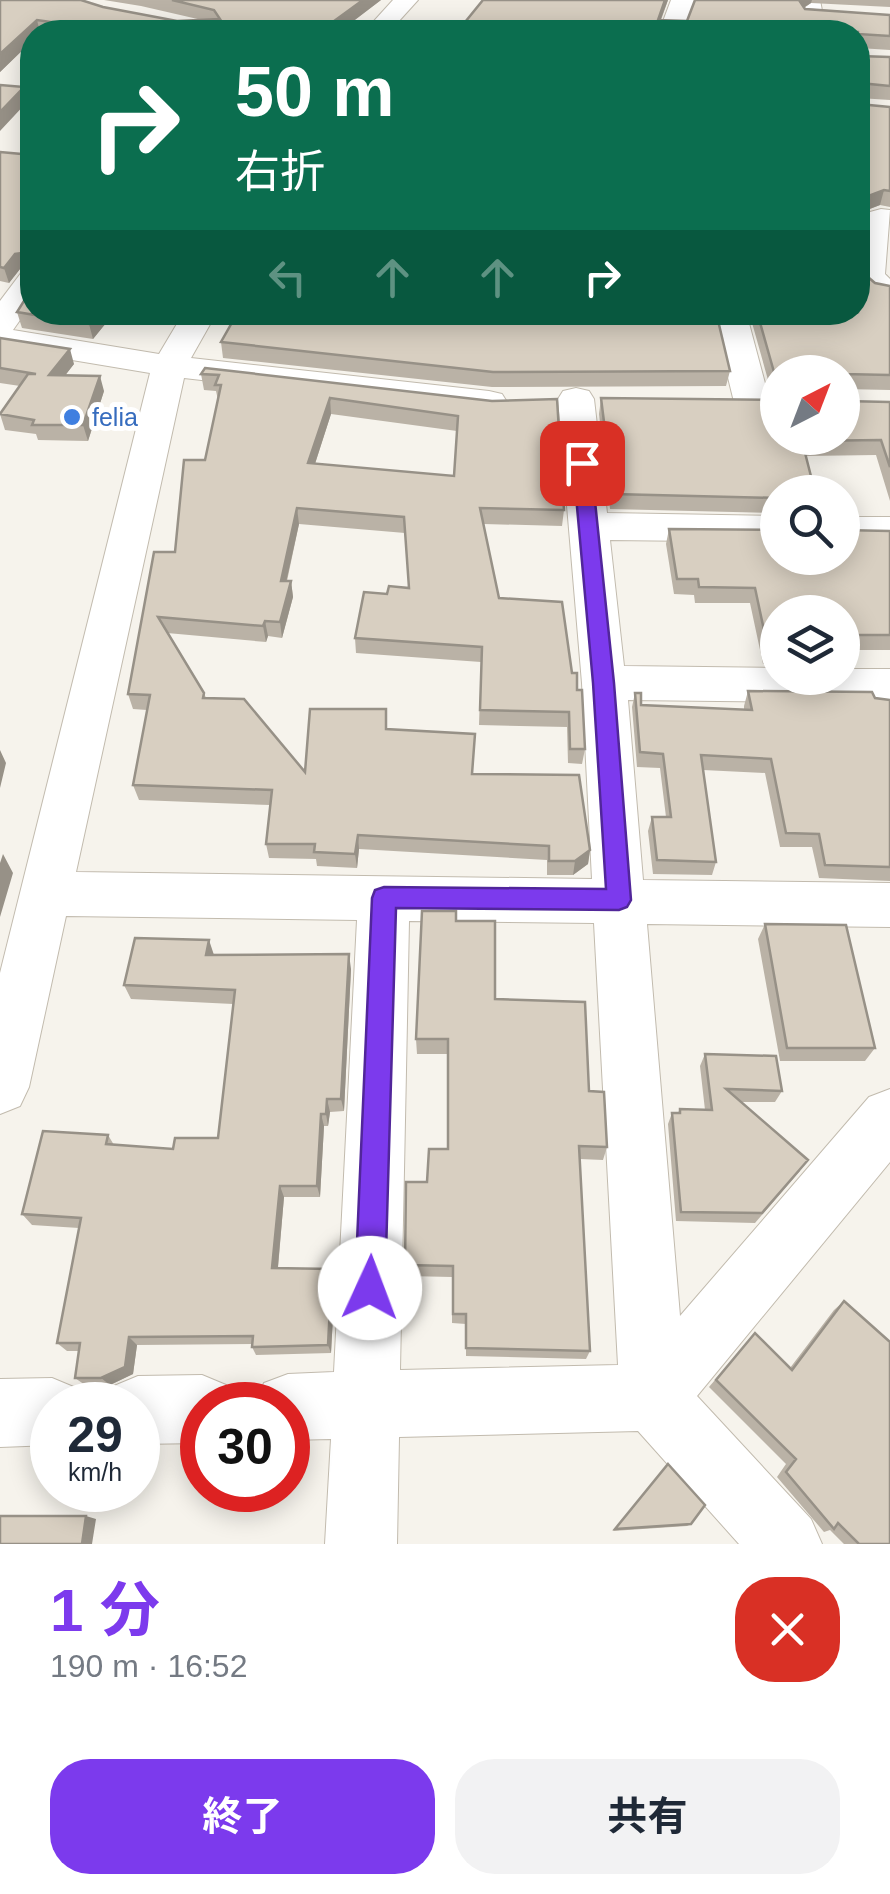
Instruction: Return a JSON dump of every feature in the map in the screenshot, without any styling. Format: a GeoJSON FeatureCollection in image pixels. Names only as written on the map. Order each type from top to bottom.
{"type":"FeatureCollection","features":[{"type":"Feature","properties":{"kind":"street"},"geometry":{"type":"LineString","coordinates":[[387,20],[406,0]]}},
{"type":"Feature","properties":{"kind":"street"},"geometry":{"type":"LineString","coordinates":[[870,272],[887,213]]}},
{"type":"Feature","properties":{"kind":"street"},"geometry":{"type":"LineString","coordinates":[[0,324],[20,296]]}},
{"type":"Feature","properties":{"kind":"street"},"geometry":{"type":"LineString","coordinates":[[0,1087],[15,949],[44,894],[168,366],[194,325]]}},
{"type":"Feature","properties":{"kind":"street"},"geometry":{"type":"LineString","coordinates":[[734,325],[760,390]]}},
{"type":"Feature","properties":{"kind":"street"},"geometry":{"type":"LineString","coordinates":[[0,338],[168,366],[377,386],[492,402],[564,400],[588,526],[604,683],[653,1397],[786,1544]]}},
{"type":"Feature","properties":{"kind":"street"},"geometry":{"type":"LineString","coordinates":[[713,401],[760,402]]}},
{"type":"Feature","properties":{"kind":"street"},"geometry":{"type":"LineString","coordinates":[[588,526],[760,529]]}},
{"type":"Feature","properties":{"kind":"street"},"geometry":{"type":"LineString","coordinates":[[860,530],[890,530]]}},
{"type":"Feature","properties":{"kind":"street"},"geometry":{"type":"LineString","coordinates":[[604,683],[890,686]]}},
{"type":"Feature","properties":{"kind":"street"},"geometry":{"type":"LineString","coordinates":[[44,894],[890,906]]}},
{"type":"Feature","properties":{"kind":"street"},"geometry":{"type":"LineString","coordinates":[[361,1544],[384,898]]}},
{"type":"Feature","properties":{"kind":"street"},"geometry":{"type":"LineString","coordinates":[[310,1407],[653,1397],[890,1117]]}},
{"type":"Feature","properties":{"kind":"street"},"geometry":{"type":"LineString","coordinates":[[0,1413],[30,1412]]}},
{"type":"Feature","properties":{"kind":"building"},"geometry":{"type":"Polygon","coordinates":[[[0,0],[81,0],[172,20],[20,20],[20,36],[0,54],[0,0]]]}},
{"type":"Feature","properties":{"kind":"building"},"geometry":{"type":"Polygon","coordinates":[[[172,0],[363,0],[336,20],[198,20],[220,19],[214,10],[172,0]]]}},
{"type":"Feature","properties":{"kind":"building"},"geometry":{"type":"Polygon","coordinates":[[[483,0],[665,0],[658,20],[467,20],[483,0]]]}},
{"type":"Feature","properties":{"kind":"building"},"geometry":{"type":"Polygon","coordinates":[[[695,0],[799,0],[805,9],[890,15],[890,36],[870,35],[870,20],[687,20],[695,0]]]}},
{"type":"Feature","properties":{"kind":"building"},"geometry":{"type":"Polygon","coordinates":[[[870,56],[890,57],[890,86],[870,84],[870,56]]]}},
{"type":"Feature","properties":{"kind":"building"},"geometry":{"type":"Polygon","coordinates":[[[0,85],[20,87],[20,91],[0,112],[0,85]]]}},
{"type":"Feature","properties":{"kind":"building"},"geometry":{"type":"Polygon","coordinates":[[[870,105],[890,107],[890,191],[870,198],[870,105]]]}},
{"type":"Feature","properties":{"kind":"building"},"geometry":{"type":"Polygon","coordinates":[[[0,152],[20,154],[20,253],[4,268],[0,267],[0,152]]]}},
{"type":"Feature","properties":{"kind":"building"},"geometry":{"type":"Polygon","coordinates":[[[870,279],[890,286],[890,375],[860,374],[860,355],[769,355],[761,325],[870,325],[870,279]]]}},
{"type":"Feature","properties":{"kind":"building"},"geometry":{"type":"Polygon","coordinates":[[[231,325],[719,325],[730,371],[493,372],[221,342],[231,325]]]}},
{"type":"Feature","properties":{"kind":"building"},"geometry":{"type":"Polygon","coordinates":[[[0,338],[70,349],[49,375],[100,376],[83,425],[32,425],[34,420],[0,414],[28,374],[36,374],[0,368],[0,338]]]}},
{"type":"Feature","properties":{"kind":"building"},"geometry":{"type":"Polygon","coordinates":[[[205,368],[492,401],[557,399],[564,510],[480,508],[499,598],[562,602],[572,673],[577,673],[577,690],[582,690],[585,749],[570,749],[569,712],[480,710],[482,647],[355,638],[364,592],[387,594],[389,586],[409,588],[404,517],[297,508],[281,581],[291,581],[280,622],[265,621],[263,626],[158,617],[204,693],[203,698],[244,699],[305,772],[310,709],[386,709],[386,729],[475,734],[472,774],[579,775],[590,850],[575,861],[549,861],[549,846],[358,835],[355,854],[314,852],[315,844],[266,844],[272,790],[133,785],[150,695],[128,694],[154,552],[175,552],[184,460],[205,460],[221,385],[215,385],[219,375],[201,374],[205,368]],[[330,398],[308,463],[454,476],[458,416],[330,398]]]}},
{"type":"Feature","properties":{"kind":"building"},"geometry":{"type":"Polygon","coordinates":[[[601,398],[760,400],[760,455],[806,455],[811,475],[760,475],[760,498],[613,494],[601,398]]]}},
{"type":"Feature","properties":{"kind":"building"},"geometry":{"type":"Polygon","coordinates":[[[860,401],[890,402],[890,467],[881,440],[860,440],[860,401]]]}},
{"type":"Feature","properties":{"kind":"building"},"geometry":{"type":"Polygon","coordinates":[[[669,529],[760,530],[760,575],[860,575],[860,530],[890,531],[890,635],[860,635],[860,595],[760,595],[760,611],[755,588],[699,587],[698,579],[677,579],[669,529]]]}},
{"type":"Feature","properties":{"kind":"building"},"geometry":{"type":"Polygon","coordinates":[[[748,691],[760,691],[760,695],[872,692],[875,698],[890,700],[890,867],[825,865],[819,834],[786,833],[771,759],[701,755],[716,862],[657,860],[652,817],[671,817],[663,754],[640,752],[635,693],[641,693],[641,705],[752,710],[748,691]]]}},
{"type":"Feature","properties":{"kind":"building"},"geometry":{"type":"Polygon","coordinates":[[[422,911],[456,911],[456,921],[495,921],[495,999],[585,1002],[589,1091],[604,1092],[607,1147],[579,1146],[590,1351],[466,1348],[466,1314],[453,1314],[453,1266],[405,1265],[406,1182],[427,1182],[429,1149],[448,1149],[448,1039],[416,1039],[422,911]]]}},
{"type":"Feature","properties":{"kind":"building"},"geometry":{"type":"Polygon","coordinates":[[[765,924],[846,925],[875,1048],[787,1048],[765,924]]]}},
{"type":"Feature","properties":{"kind":"building"},"geometry":{"type":"Polygon","coordinates":[[[135,938],[209,940],[206,955],[349,954],[341,1099],[327,1099],[326,1114],[321,1114],[317,1186],[280,1186],[272,1268],[332,1269],[328,1345],[252,1347],[253,1336],[129,1337],[125,1367],[101,1378],[75,1378],[80,1343],[57,1343],[81,1218],[22,1214],[43,1131],[108,1135],[106,1144],[173,1149],[175,1138],[218,1138],[235,990],[124,985],[135,938]]]}},
{"type":"Feature","properties":{"kind":"building"},"geometry":{"type":"Polygon","coordinates":[[[705,1054],[776,1056],[782,1091],[726,1089],[808,1160],[762,1213],[681,1212],[672,1113],[680,1113],[680,1109],[712,1110],[705,1054]]]}},
{"type":"Feature","properties":{"kind":"building"},"geometry":{"type":"Polygon","coordinates":[[[844,1301],[890,1342],[890,1544],[859,1544],[838,1523],[834,1529],[786,1472],[796,1459],[716,1380],[755,1333],[792,1370],[844,1301]]]}},
{"type":"Feature","properties":{"kind":"building"},"geometry":{"type":"Polygon","coordinates":[[[668,1464],[705,1505],[691,1524],[615,1529],[668,1464]]]}},
{"type":"Feature","properties":{"kind":"building"},"geometry":{"type":"Polygon","coordinates":[[[0,1516],[86,1516],[82,1544],[0,1544],[0,1516]]]}},
{"type":"Feature","properties":{"kind":"place","name":"felia"},"geometry":{"type":"Point","coordinates":[72,417]}},
{"type":"Feature","properties":{"kind":"route"},"geometry":{"type":"LineString","coordinates":[[370,1288],[384,898],[619,900],[604,683],[582,463]]}}]}
